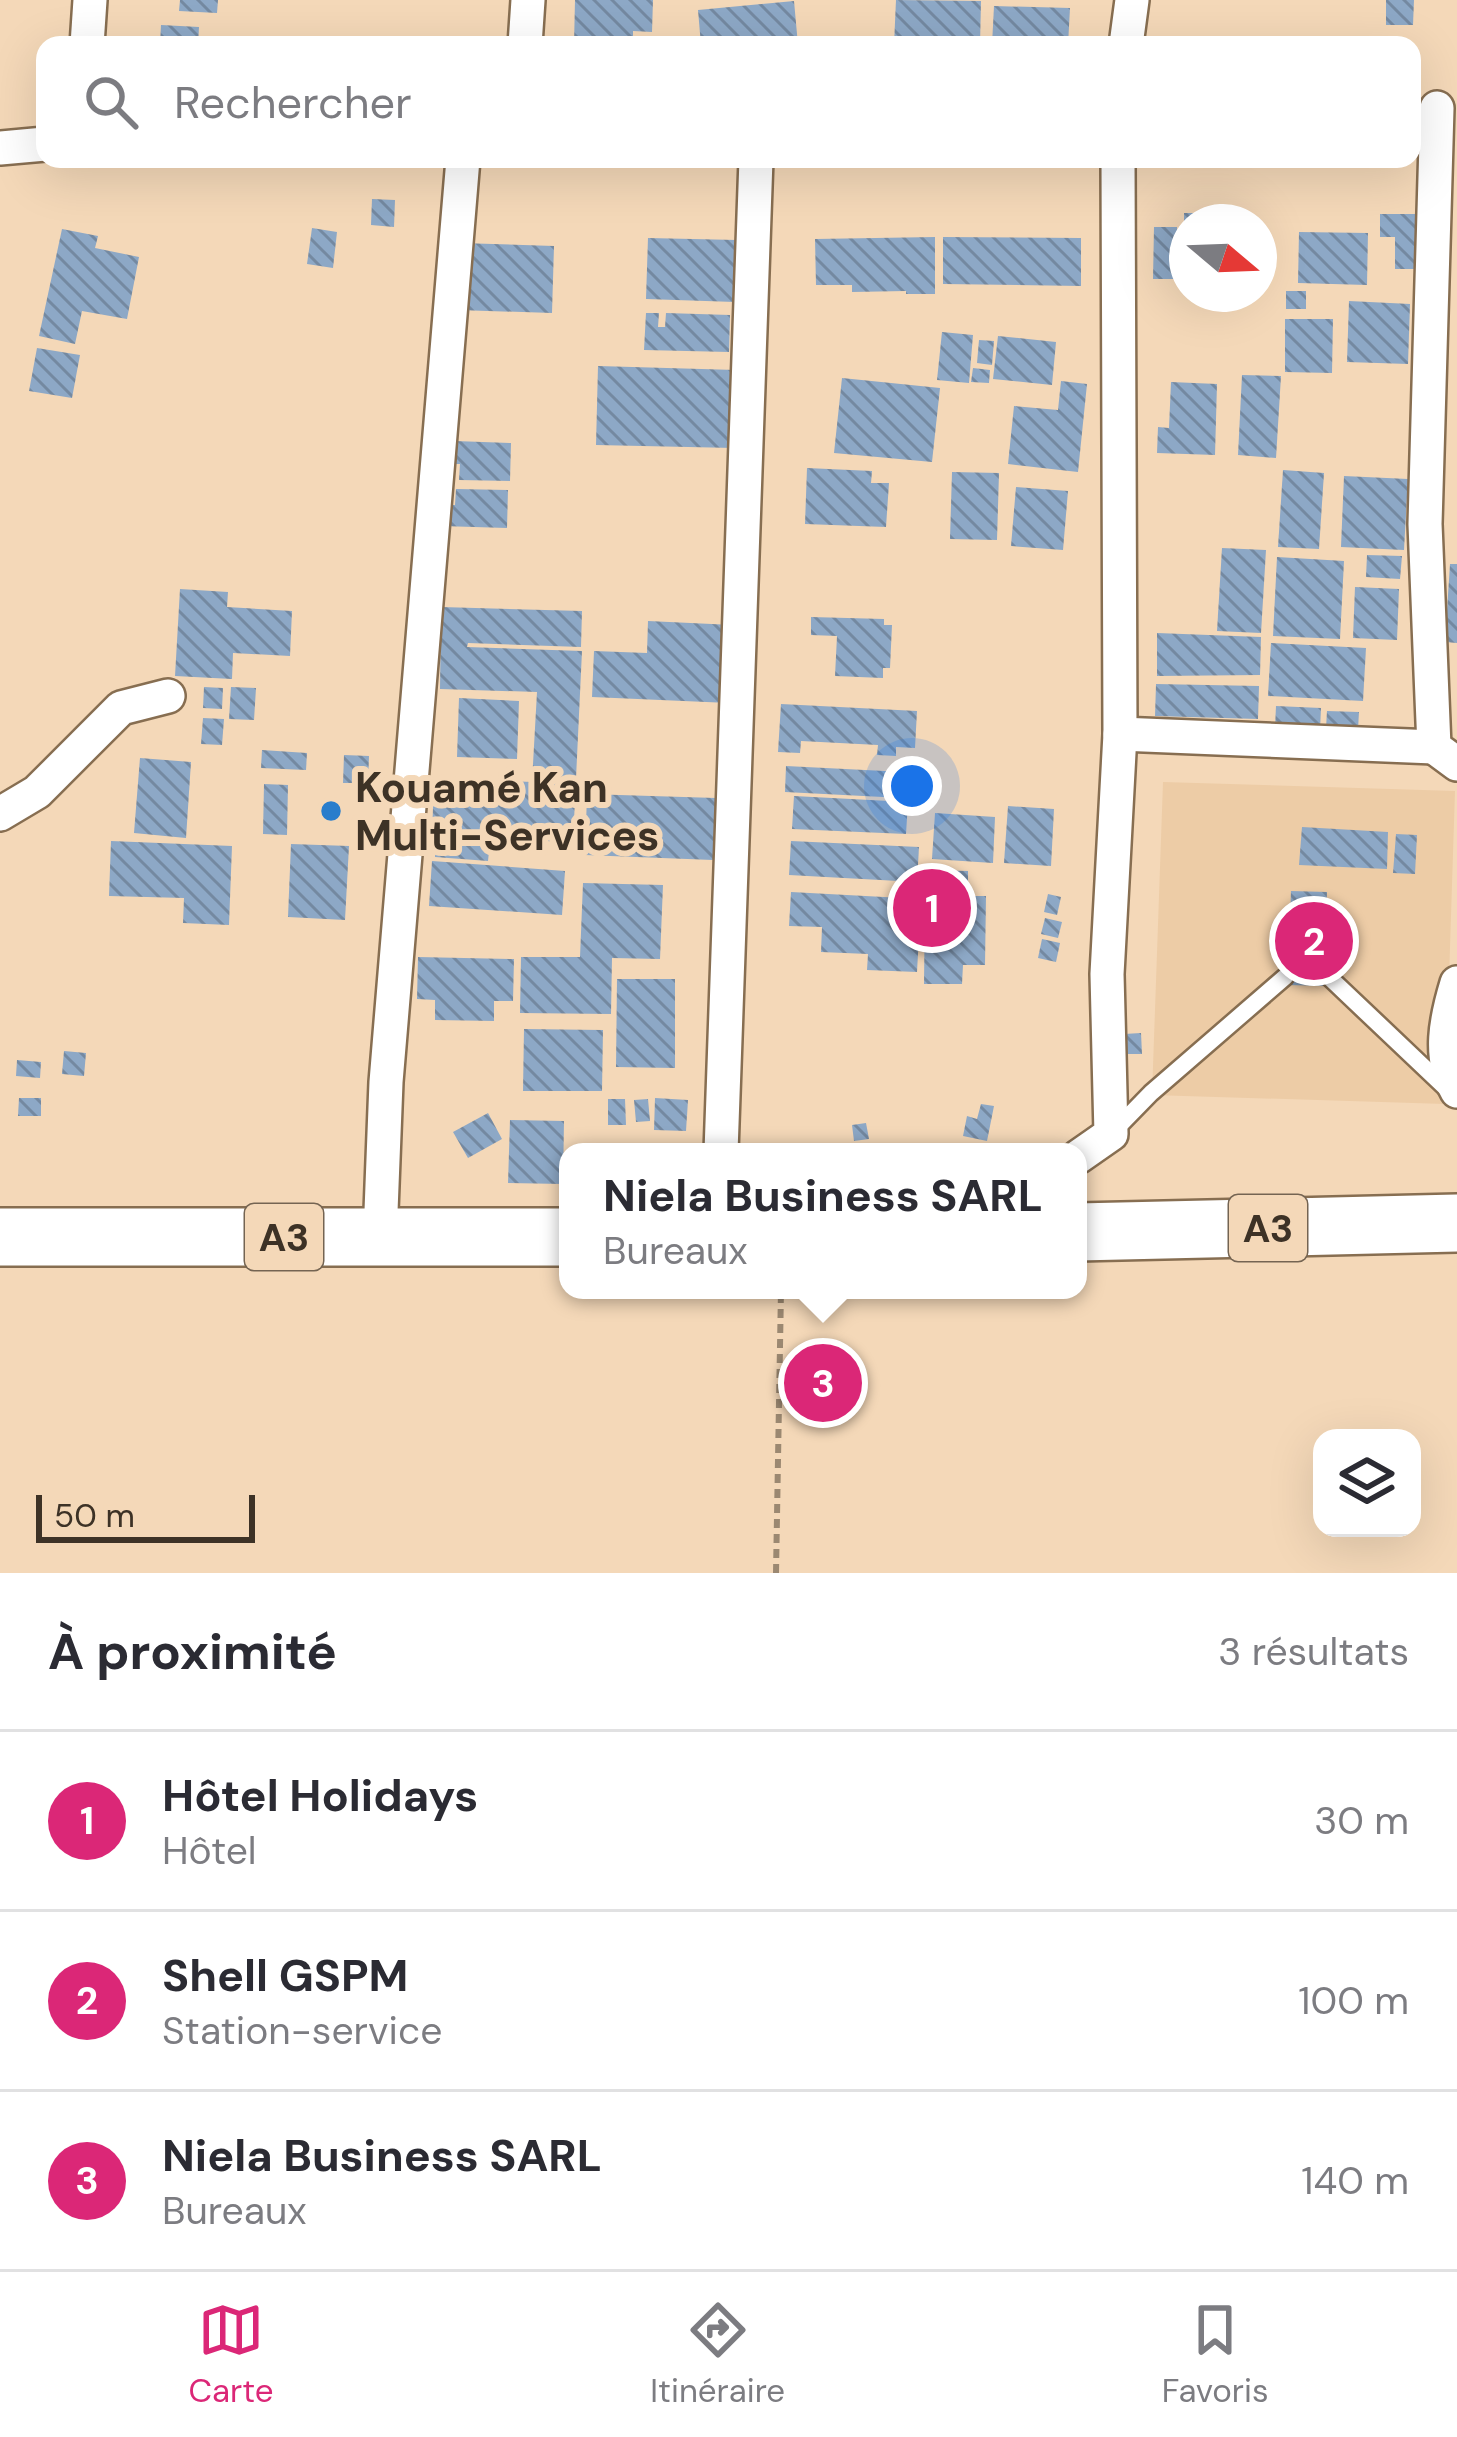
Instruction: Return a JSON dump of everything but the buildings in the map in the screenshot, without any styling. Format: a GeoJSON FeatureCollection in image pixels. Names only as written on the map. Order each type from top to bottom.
{"type":"FeatureCollection","features":[{"type":"Feature","properties":{"kind":"highway","name":"A3"},"geometry":{"type":"LineString","coordinates":[[1087,1232],[1457,1223]]}},
{"type":"Feature","properties":{"kind":"highway","name":"A3"},"geometry":{"type":"LineString","coordinates":[[0,1238],[559,1237]]}},
{"type":"Feature","properties":{"kind":"street"},"geometry":{"type":"LineString","coordinates":[[88,36],[90,0]]}},
{"type":"Feature","properties":{"kind":"street"},"geometry":{"type":"LineString","coordinates":[[526,36],[528,0]]}},
{"type":"Feature","properties":{"kind":"street"},"geometry":{"type":"LineString","coordinates":[[1127,36],[1132,0]]}},
{"type":"Feature","properties":{"kind":"street"},"geometry":{"type":"LineString","coordinates":[[1120,734],[1445,756],[1425,524],[1436,108]]}},
{"type":"Feature","properties":{"kind":"street"},"geometry":{"type":"LineString","coordinates":[[0,148],[36,145]]}},
{"type":"Feature","properties":{"kind":"street"},"geometry":{"type":"LineString","coordinates":[[380,1237],[388,1058],[462,168]]}},
{"type":"Feature","properties":{"kind":"street"},"geometry":{"type":"LineString","coordinates":[[721,1143],[757,168]]}},
{"type":"Feature","properties":{"kind":"street"},"geometry":{"type":"LineString","coordinates":[[1087,1151],[1111,1134],[1107,974],[1120,734],[1118,168]]}},
{"type":"Feature","properties":{"kind":"street"},"geometry":{"type":"LineString","coordinates":[[0,814],[37,792],[122,708],[168,696]]}},
{"type":"Feature","properties":{"kind":"street"},"geometry":{"type":"LineString","coordinates":[[1457,983],[1445,1033],[1447,1074],[1457,1095]]}},
{"type":"Feature","properties":{"kind":"lane"},"geometry":{"type":"LineString","coordinates":[[1111,1134],[1150,1093],[1285,977]]}},
{"type":"Feature","properties":{"kind":"lane"},"geometry":{"type":"LineString","coordinates":[[1330,978],[1457,1095]]}},
{"type":"Feature","properties":{"kind":"path"},"geometry":{"type":"LineString","coordinates":[[776,1573],[781,1299]]}},
{"type":"Feature","properties":{"kind":"shaded area"},"geometry":{"type":"Polygon","coordinates":[[[1163,782],[1455,791],[1445,1104],[1152,1095],[1163,782]]]}},
{"type":"Feature","properties":{"kind":"place","name":"Kouamé Kan Multi-Services"},"geometry":{"type":"Point","coordinates":[331,811]}},
{"type":"Feature","properties":{"kind":"place","name":"Hôtel Holidays"},"geometry":{"type":"Point","coordinates":[932,908]}},
{"type":"Feature","properties":{"kind":"place","name":"Shell GSPM"},"geometry":{"type":"Point","coordinates":[1314,941]}},
{"type":"Feature","properties":{"kind":"place","name":"Niela Business SARL"},"geometry":{"type":"Point","coordinates":[823,1383]}}]}
